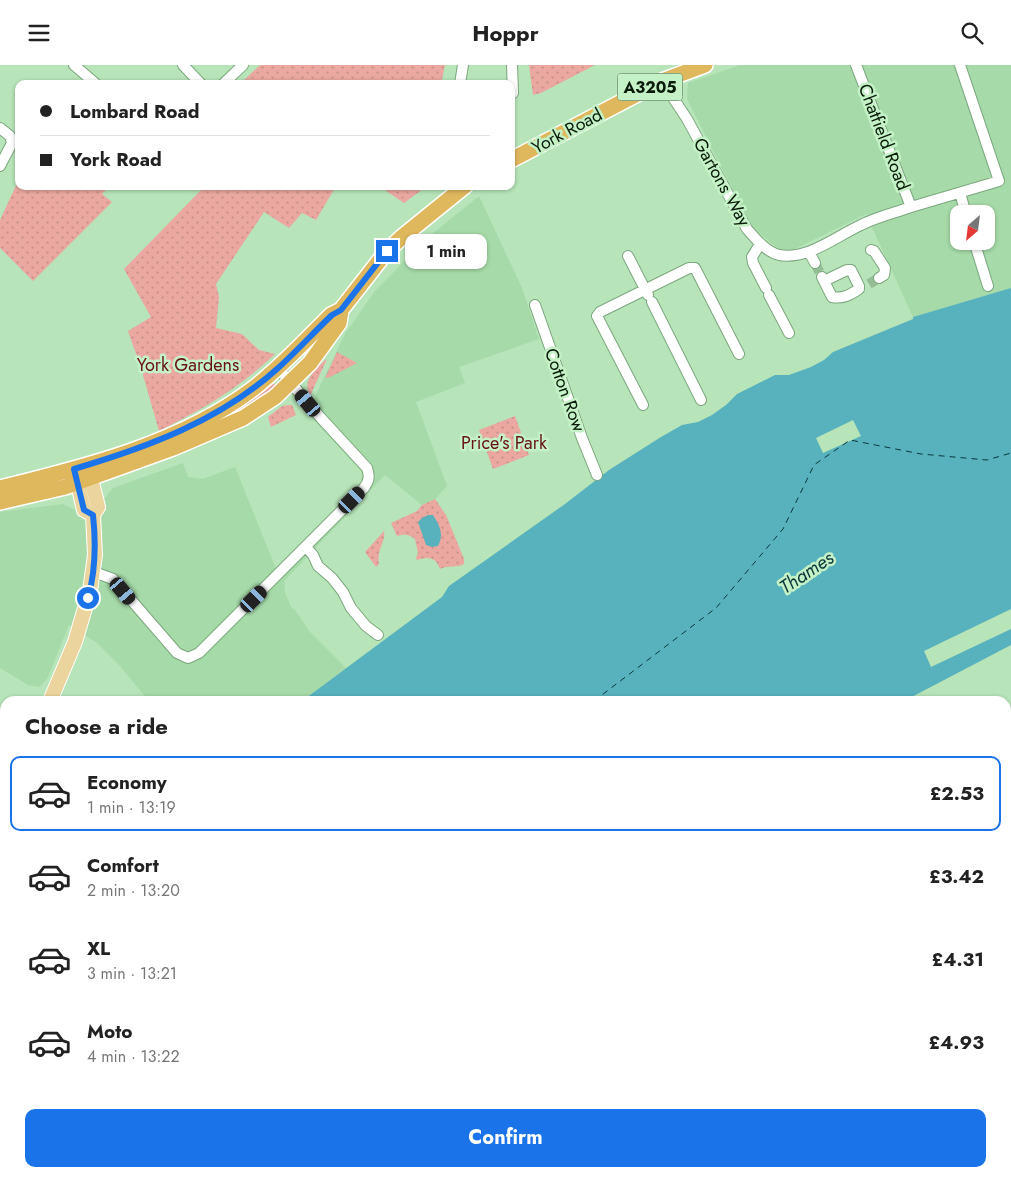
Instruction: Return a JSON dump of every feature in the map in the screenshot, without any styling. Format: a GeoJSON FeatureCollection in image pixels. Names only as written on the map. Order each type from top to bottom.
{"type":"FeatureCollection","features":[{"type":"Feature","properties":{"kind":"highway","name":"York Road"},"geometry":{"type":"LineString","coordinates":[[515,158],[662,81],[705,65]]}},
{"type":"Feature","properties":{"kind":"highway"},"geometry":{"type":"LineString","coordinates":[[0,502],[52,491],[83,473],[200,423],[244,395],[278,368],[332,315],[341,310],[387,251],[458,190]]}},
{"type":"Feature","properties":{"kind":"highway"},"geometry":{"type":"LineString","coordinates":[[0,489],[83,473],[174,448],[243,418],[274,397],[310,363],[339,323],[341,310]]}},
{"type":"Feature","properties":{"kind":"main road"},"geometry":{"type":"LineString","coordinates":[[52,696],[78,634],[94,572],[96,537],[93,515],[84,510],[83,473]]}},
{"type":"Feature","properties":{"kind":"street"},"geometry":{"type":"LineString","coordinates":[[74,65],[91,80]]}},
{"type":"Feature","properties":{"kind":"street"},"geometry":{"type":"LineString","coordinates":[[183,65],[197,80]]}},
{"type":"Feature","properties":{"kind":"street"},"geometry":{"type":"LineString","coordinates":[[227,80],[243,65]]}},
{"type":"Feature","properties":{"kind":"street"},"geometry":{"type":"LineString","coordinates":[[461,80],[463,65]]}},
{"type":"Feature","properties":{"kind":"street"},"geometry":{"type":"LineString","coordinates":[[512,65],[513,80]]}},
{"type":"Feature","properties":{"kind":"street","name":"Chatfield Road"},"geometry":{"type":"LineString","coordinates":[[856,65],[911,207],[999,181],[960,65]]}},
{"type":"Feature","properties":{"kind":"street","name":"Gartons Way"},"geometry":{"type":"LineString","coordinates":[[662,81],[687,119],[746,229],[760,244],[777,254],[791,256],[809,252],[866,223],[911,207]]}},
{"type":"Feature","properties":{"kind":"street"},"geometry":{"type":"LineString","coordinates":[[0,128],[10,136],[12,143],[0,166]]}},
{"type":"Feature","properties":{"kind":"street"},"geometry":{"type":"LineString","coordinates":[[960,193],[963,205]]}},
{"type":"Feature","properties":{"kind":"street"},"geometry":{"type":"LineString","coordinates":[[760,244],[752,257],[753,263],[789,333]]}},
{"type":"Feature","properties":{"kind":"street"},"geometry":{"type":"LineString","coordinates":[[870,250],[874,251],[885,268],[884,275],[879,278]]}},
{"type":"Feature","properties":{"kind":"street"},"geometry":{"type":"LineString","coordinates":[[977,250],[988,286]]}},
{"type":"Feature","properties":{"kind":"street"},"geometry":{"type":"LineString","coordinates":[[809,252],[815,263]]}},
{"type":"Feature","properties":{"kind":"street"},"geometry":{"type":"LineString","coordinates":[[628,256],[701,400]]}},
{"type":"Feature","properties":{"kind":"street"},"geometry":{"type":"LineString","coordinates":[[643,405],[597,316],[600,312],[648,295],[688,268],[695,268],[739,354]]}},
{"type":"Feature","properties":{"kind":"street"},"geometry":{"type":"LineString","coordinates":[[859,289],[860,286],[851,270],[823,279],[832,297],[839,298],[845,297],[869,284]]}},
{"type":"Feature","properties":{"kind":"street","name":"Cotton Row"},"geometry":{"type":"LineString","coordinates":[[535,305],[597,475]]}},
{"type":"Feature","properties":{"kind":"street"},"geometry":{"type":"LineString","coordinates":[[94,572],[113,579],[177,653],[188,658],[199,653],[364,488],[369,482],[370,476],[367,468],[278,368]]}},
{"type":"Feature","properties":{"kind":"street"},"geometry":{"type":"LineString","coordinates":[[306,547],[313,555],[318,566],[332,578],[343,592],[351,609],[366,626],[378,635]]}},
{"type":"Feature","properties":{"kind":"shaded area"},"geometry":{"type":"Polygon","coordinates":[[[740,65],[1011,65],[1011,288],[913,317],[866,214],[793,250],[784,250],[776,247],[753,227],[687,99],[688,83],[740,65]]]}},
{"type":"Feature","properties":{"kind":"shaded area"},"geometry":{"type":"Polygon","coordinates":[[[479,196],[522,288],[539,339],[459,367],[465,383],[416,402],[447,486],[435,499],[422,505],[385,475],[284,581],[285,593],[291,607],[310,632],[346,668],[309,696],[145,696],[119,665],[96,642],[69,625],[47,679],[39,687],[28,685],[0,668],[0,512],[63,504],[75,510],[77,517],[106,511],[105,498],[113,488],[183,463],[188,477],[203,479],[235,467],[276,569],[280,569],[361,483],[362,472],[307,413],[345,334],[375,291],[416,247],[479,196]]]}},
{"type":"Feature","properties":{"kind":"green space"},"geometry":{"type":"Polygon","coordinates":[[[260,65],[445,65],[442,80],[244,80],[260,65]]]}},
{"type":"Feature","properties":{"kind":"green space"},"geometry":{"type":"Polygon","coordinates":[[[529,65],[595,65],[541,93],[533,95],[529,65]]]}},
{"type":"Feature","properties":{"kind":"green space"},"geometry":{"type":"Polygon","coordinates":[[[15,188],[15,190],[106,190],[102,194],[112,202],[33,281],[0,248],[0,220],[15,188]]]}},
{"type":"Feature","properties":{"kind":"green space","name":"York Gardens"},"geometry":{"type":"Polygon","coordinates":[[[201,190],[334,190],[316,220],[302,213],[289,228],[264,212],[216,284],[219,297],[216,328],[242,334],[259,350],[275,354],[220,397],[159,431],[128,331],[151,317],[124,269],[201,190]]]}},
{"type":"Feature","properties":{"kind":"green space"},"geometry":{"type":"Polygon","coordinates":[[[385,190],[422,190],[404,203],[385,190]]]}},
{"type":"Feature","properties":{"kind":"green space"},"geometry":{"type":"Polygon","coordinates":[[[337,352],[357,363],[325,378],[337,352]]]}},
{"type":"Feature","properties":{"kind":"green space"},"geometry":{"type":"Polygon","coordinates":[[[327,359],[310,396],[307,386],[308,381],[316,369],[327,359]]]}},
{"type":"Feature","properties":{"kind":"green space"},"geometry":{"type":"Polygon","coordinates":[[[272,383],[277,385],[252,405],[230,418],[181,438],[272,383]]]}},
{"type":"Feature","properties":{"kind":"green space"},"geometry":{"type":"Polygon","coordinates":[[[292,405],[296,415],[271,427],[268,417],[282,406],[292,405]]]}},
{"type":"Feature","properties":{"kind":"green space","name":"Price's Park"},"geometry":{"type":"Polygon","coordinates":[[[515,416],[529,455],[493,469],[479,430],[515,416]]]}},
{"type":"Feature","properties":{"kind":"green space"},"geometry":{"type":"Polygon","coordinates":[[[435,499],[446,515],[464,559],[464,564],[440,569],[434,560],[425,558],[417,560],[418,553],[415,539],[406,535],[397,536],[391,523],[417,511],[422,505],[435,499]]]}},
{"type":"Feature","properties":{"kind":"green space"},"geometry":{"type":"Polygon","coordinates":[[[384,531],[384,539],[378,559],[379,564],[376,567],[365,552],[384,531]]]}},
{"type":"Feature","properties":{"kind":"water","name":"Thames"},"geometry":{"type":"Polygon","coordinates":[[[1011,288],[1011,645],[914,696],[309,696],[442,597],[449,586],[565,504],[609,470],[661,437],[682,425],[698,422],[712,415],[737,394],[775,375],[789,375],[811,367],[824,360],[833,352],[913,319],[913,317],[1011,288]]]}},
{"type":"Feature","properties":{"kind":"water"},"geometry":{"type":"Polygon","coordinates":[[[428,515],[433,515],[439,527],[441,538],[438,546],[426,545],[418,522],[428,515]]]}},
{"type":"Feature","properties":{"kind":"pier"},"geometry":{"type":"Polygon","coordinates":[[[853,420],[861,436],[823,453],[816,438],[853,420]]]}},
{"type":"Feature","properties":{"kind":"pier"},"geometry":{"type":"Polygon","coordinates":[[[1011,609],[1011,629],[931,667],[924,651],[1011,609]]]}},
{"type":"Feature","properties":{"kind":"ferry route"},"geometry":{"type":"LineString","coordinates":[[601,696],[716,608],[783,529],[814,465],[850,440],[921,454],[987,460],[1011,453]]}},
{"type":"Feature","properties":{"kind":"tunnel"},"geometry":{"type":"LineString","coordinates":[[815,263],[822,277]]}},
{"type":"Feature","properties":{"kind":"tunnel"},"geometry":{"type":"LineString","coordinates":[[869,284],[879,278]]}},
{"type":"Feature","properties":{"kind":"route"},"geometry":{"type":"LineString","coordinates":[[88,598],[94,572],[96,537],[93,515],[84,510],[74,469],[168,437],[200,423],[228,406],[278,368],[332,315],[341,310],[387,251]]}}]}
